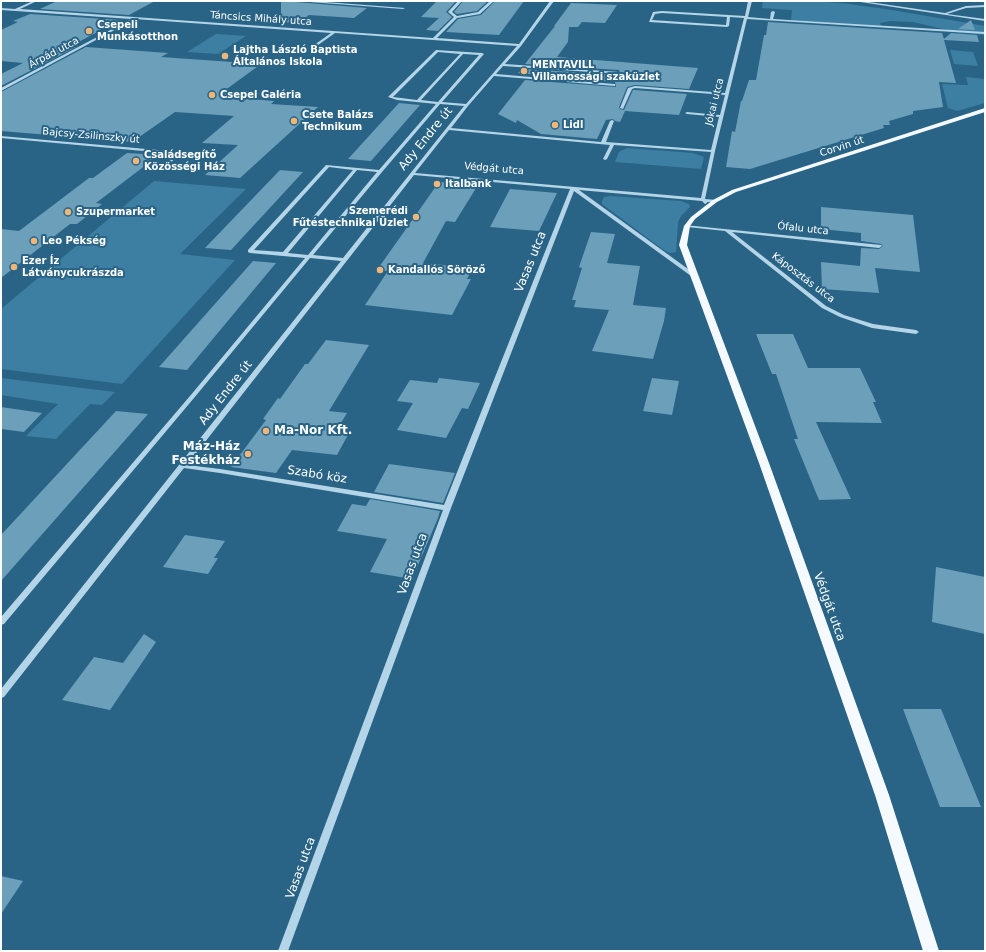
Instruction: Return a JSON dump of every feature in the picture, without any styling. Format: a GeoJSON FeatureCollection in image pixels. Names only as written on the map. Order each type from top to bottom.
{"type":"FeatureCollection","features":[{"type":"Feature","properties":{"kind":"main road","name":"Corvin út"},"geometry":{"type":"LineString","coordinates":[[709,202],[734,191],[985,110]]}},
{"type":"Feature","properties":{"kind":"main road"},"geometry":{"type":"LineString","coordinates":[[687,226],[709,202]]}},
{"type":"Feature","properties":{"kind":"main road","name":"Védgát utca"},"geometry":{"type":"LineString","coordinates":[[687,226],[683,245],[693,275],[764,463],[882,795],[931,951]]}},
{"type":"Feature","properties":{"kind":"street"},"geometry":{"type":"LineString","coordinates":[[16,10],[35,1]]}},
{"type":"Feature","properties":{"kind":"street"},"geometry":{"type":"LineString","coordinates":[[298,1],[403,8]]}},
{"type":"Feature","properties":{"kind":"street"},"geometry":{"type":"LineString","coordinates":[[456,17],[450,12],[460,1]]}},
{"type":"Feature","properties":{"kind":"street"},"geometry":{"type":"LineString","coordinates":[[434,39],[456,17],[479,13],[492,1]]}},
{"type":"Feature","properties":{"kind":"street","name":"Ady Endre út"},"geometry":{"type":"LineString","coordinates":[[1,695],[467,105],[520,45],[552,1]]}},
{"type":"Feature","properties":{"kind":"street","name":"Jókai utca"},"geometry":{"type":"LineString","coordinates":[[709,202],[713,150],[750,1]]}},
{"type":"Feature","properties":{"kind":"street"},"geometry":{"type":"LineString","coordinates":[[856,1],[985,20]]}},
{"type":"Feature","properties":{"kind":"street"},"geometry":{"type":"LineString","coordinates":[[943,14],[966,7],[985,6]]}},
{"type":"Feature","properties":{"kind":"street","name":"Táncsics Mihály utca"},"geometry":{"type":"LineString","coordinates":[[1,9],[520,45]]}},
{"type":"Feature","properties":{"kind":"street"},"geometry":{"type":"LineString","coordinates":[[729,16],[727,26],[650,21],[654,13],[662,12],[729,16],[771,20],[985,33]]}},
{"type":"Feature","properties":{"kind":"street"},"geometry":{"type":"LineString","coordinates":[[771,20],[773,12]]}},
{"type":"Feature","properties":{"kind":"street"},"geometry":{"type":"LineString","coordinates":[[141,19],[147,15]]}},
{"type":"Feature","properties":{"kind":"street","name":"Árpád utca"},"geometry":{"type":"LineString","coordinates":[[1,90],[135,18]]}},
{"type":"Feature","properties":{"kind":"street"},"geometry":{"type":"LineString","coordinates":[[311,48],[334,32]]}},
{"type":"Feature","properties":{"kind":"street","name":"Ady Endre út"},"geometry":{"type":"LineString","coordinates":[[1,622],[380,171],[439,103],[482,54],[437,51],[390,97],[397,99],[439,103],[467,105]]}},
{"type":"Feature","properties":{"kind":"street"},"geometry":{"type":"LineString","coordinates":[[418,101],[462,52]]}},
{"type":"Feature","properties":{"kind":"street"},"geometry":{"type":"LineString","coordinates":[[502,65],[618,73]]}},
{"type":"Feature","properties":{"kind":"street"},"geometry":{"type":"LineString","coordinates":[[494,75],[614,84]]}},
{"type":"Feature","properties":{"kind":"street"},"geometry":{"type":"LineString","coordinates":[[622,108],[630,88],[635,87],[726,94]]}},
{"type":"Feature","properties":{"kind":"street"},"geometry":{"type":"LineString","coordinates":[[687,113],[721,116]]}},
{"type":"Feature","properties":{"kind":"street"},"geometry":{"type":"LineString","coordinates":[[603,143],[612,121]]}},
{"type":"Feature","properties":{"kind":"street"},"geometry":{"type":"LineString","coordinates":[[448,129],[612,144],[713,150]]}},
{"type":"Feature","properties":{"kind":"street","name":"Bajcsy-Zsilinszky út"},"geometry":{"type":"LineString","coordinates":[[1,137],[180,154],[160,170]]}},
{"type":"Feature","properties":{"kind":"street"},"geometry":{"type":"LineString","coordinates":[[605,159],[612,144]]}},
{"type":"Feature","properties":{"kind":"street"},"geometry":{"type":"LineString","coordinates":[[345,260],[250,251],[328,166],[380,171]]}},
{"type":"Feature","properties":{"kind":"street"},"geometry":{"type":"LineString","coordinates":[[284,254],[356,169]]}},
{"type":"Feature","properties":{"kind":"street","name":"Védgát utca"},"geometry":{"type":"LineString","coordinates":[[412,174],[709,202]]}},
{"type":"Feature","properties":{"kind":"street"},"geometry":{"type":"LineString","coordinates":[[573,188],[693,275]]}},
{"type":"Feature","properties":{"kind":"street","name":"Vasas utca"},"geometry":{"type":"LineString","coordinates":[[283,951],[447,508],[573,188]]}},
{"type":"Feature","properties":{"kind":"street"},"geometry":{"type":"LineString","coordinates":[[687,226],[726,230]]}},
{"type":"Feature","properties":{"kind":"street","name":"Ófalu utca"},"geometry":{"type":"LineString","coordinates":[[726,230],[879,246]]}},
{"type":"Feature","properties":{"kind":"street","name":"Káposztás utca"},"geometry":{"type":"LineString","coordinates":[[726,230],[824,307],[842,316],[872,326],[916,332]]}},
{"type":"Feature","properties":{"kind":"street","name":"Szabó köz"},"geometry":{"type":"LineString","coordinates":[[182,466],[220,470],[447,508]]}},
{"type":"Feature","properties":{"kind":"shaded area"},"geometry":{"type":"Polygon","coordinates":[[[763,1],[816,1],[892,10],[985,26],[985,35],[956,32],[913,22],[890,21],[880,23],[881,26],[791,20],[792,10],[762,8],[763,1]]]}},
{"type":"Feature","properties":{"kind":"shaded area"},"geometry":{"type":"Polygon","coordinates":[[[216,34],[246,36],[218,54],[187,52],[216,34]]]}},
{"type":"Feature","properties":{"kind":"shaded area"},"geometry":{"type":"Polygon","coordinates":[[[950,50],[973,52],[978,66],[954,64],[950,50]]]}},
{"type":"Feature","properties":{"kind":"shaded area"},"geometry":{"type":"Polygon","coordinates":[[[966,77],[985,79],[985,103],[957,111],[948,108],[942,84],[968,85],[966,77]]]}},
{"type":"Feature","properties":{"kind":"shaded area"},"geometry":{"type":"Polygon","coordinates":[[[627,148],[693,153],[704,157],[701,169],[615,162],[619,152],[627,148]]]}},
{"type":"Feature","properties":{"kind":"shaded area"},"geometry":{"type":"Polygon","coordinates":[[[154,181],[246,189],[180,254],[235,260],[122,384],[1,369],[1,309],[154,181]]]}},
{"type":"Feature","properties":{"kind":"shaded area"},"geometry":{"type":"Polygon","coordinates":[[[610,196],[681,201],[689,204],[690,207],[681,216],[678,222],[676,252],[670,253],[665,251],[602,204],[604,197],[610,196]]]}},
{"type":"Feature","properties":{"kind":"shaded area"},"geometry":{"type":"Polygon","coordinates":[[[1,378],[115,392],[102,405],[90,404],[56,439],[26,436],[58,404],[1,395],[1,378]]]}},
{"type":"Feature","properties":{"kind":"building"},"geometry":{"type":"Polygon","coordinates":[[[57,1],[155,1],[129,15],[40,9],[57,1]]]}},
{"type":"Feature","properties":{"kind":"building"},"geometry":{"type":"Polygon","coordinates":[[[281,1],[367,8],[354,18],[309,15],[298,23],[281,22],[281,1]]]}},
{"type":"Feature","properties":{"kind":"building"},"geometry":{"type":"Polygon","coordinates":[[[437,1],[456,1],[446,12],[452,17],[438,31],[426,30],[439,18],[421,17],[437,1]]]}},
{"type":"Feature","properties":{"kind":"building"},"geometry":{"type":"Polygon","coordinates":[[[463,1],[488,1],[477,11],[457,14],[454,12],[463,1]]]}},
{"type":"Feature","properties":{"kind":"building"},"geometry":{"type":"Polygon","coordinates":[[[495,1],[524,1],[499,35],[446,32],[458,19],[481,15],[495,1]]]}},
{"type":"Feature","properties":{"kind":"building"},"geometry":{"type":"Polygon","coordinates":[[[571,3],[617,5],[605,23],[582,22],[578,27],[569,27],[568,42],[557,57],[698,68],[689,89],[635,85],[627,87],[619,107],[620,109],[624,110],[633,90],[687,94],[679,115],[625,111],[620,122],[613,119],[606,120],[597,139],[541,134],[517,120],[516,123],[498,114],[525,80],[616,87],[615,82],[518,73],[522,69],[621,75],[619,70],[525,64],[571,3]]]}},
{"type":"Feature","properties":{"kind":"building"},"geometry":{"type":"Polygon","coordinates":[[[30,14],[120,20],[71,46],[76,47],[1,86],[1,74],[23,63],[1,61],[1,30],[18,22],[13,21],[30,14]]]}},
{"type":"Feature","properties":{"kind":"building"},"geometry":{"type":"Polygon","coordinates":[[[971,20],[975,30],[958,29],[971,20]]]}},
{"type":"Feature","properties":{"kind":"building"},"geometry":{"type":"Polygon","coordinates":[[[768,22],[942,33],[944,39],[951,33],[977,35],[979,42],[944,40],[956,83],[939,82],[943,107],[913,111],[913,114],[889,121],[890,125],[883,125],[884,128],[750,169],[726,167],[732,131],[735,132],[741,101],[749,80],[756,80],[764,35],[766,35],[768,22]]]}},
{"type":"Feature","properties":{"kind":"building"},"geometry":{"type":"Polygon","coordinates":[[[86,47],[168,53],[161,57],[261,64],[224,91],[230,92],[224,97],[274,101],[271,104],[318,107],[240,178],[205,175],[238,145],[202,143],[234,116],[175,112],[132,142],[1,131],[1,92],[86,47]]]}},
{"type":"Feature","properties":{"kind":"building"},"geometry":{"type":"Polygon","coordinates":[[[399,103],[420,105],[371,161],[348,159],[399,103]]]}},
{"type":"Feature","properties":{"kind":"building"},"geometry":{"type":"Polygon","coordinates":[[[127,153],[159,155],[96,203],[102,204],[77,224],[70,224],[1,278],[1,229],[19,231],[89,178],[93,178],[127,153]]]}},
{"type":"Feature","properties":{"kind":"building"},"geometry":{"type":"Polygon","coordinates":[[[280,170],[303,172],[231,250],[205,248],[280,170]]]}},
{"type":"Feature","properties":{"kind":"building"},"geometry":{"type":"Polygon","coordinates":[[[439,182],[478,185],[455,222],[446,221],[423,263],[473,268],[467,279],[471,279],[452,315],[365,305],[388,271],[377,270],[439,182]]]}},
{"type":"Feature","properties":{"kind":"building"},"geometry":{"type":"Polygon","coordinates":[[[510,189],[557,193],[539,231],[490,227],[510,189]]]}},
{"type":"Feature","properties":{"kind":"building"},"geometry":{"type":"Polygon","coordinates":[[[821,207],[913,215],[920,272],[875,268],[879,293],[822,289],[821,262],[860,266],[861,248],[879,249],[883,246],[881,244],[861,241],[861,233],[821,229],[821,207]]]}},
{"type":"Feature","properties":{"kind":"building"},"geometry":{"type":"Polygon","coordinates":[[[591,232],[615,234],[607,263],[640,266],[633,305],[666,308],[664,321],[653,359],[592,351],[609,310],[574,307],[576,300],[572,300],[582,268],[579,267],[591,232]]]}},
{"type":"Feature","properties":{"kind":"building"},"geometry":{"type":"Polygon","coordinates":[[[253,261],[276,263],[187,370],[159,367],[253,261]]]}},
{"type":"Feature","properties":{"kind":"building"},"geometry":{"type":"Polygon","coordinates":[[[756,334],[793,334],[808,368],[860,368],[876,402],[873,402],[882,423],[816,422],[851,499],[819,500],[794,439],[798,439],[776,374],[772,374],[756,334]]]}},
{"type":"Feature","properties":{"kind":"building"},"geometry":{"type":"Polygon","coordinates":[[[326,340],[369,345],[329,411],[347,413],[336,431],[349,433],[337,455],[292,450],[276,473],[231,467],[266,420],[263,419],[278,398],[280,399],[305,364],[308,364],[326,340]]]}},
{"type":"Feature","properties":{"kind":"building"},"geometry":{"type":"Polygon","coordinates":[[[439,378],[480,383],[468,409],[462,408],[446,438],[397,430],[413,403],[397,401],[410,380],[437,383],[439,378]]]}},
{"type":"Feature","properties":{"kind":"building"},"geometry":{"type":"Polygon","coordinates":[[[652,378],[679,381],[672,415],[643,411],[652,378]]]}},
{"type":"Feature","properties":{"kind":"building"},"geometry":{"type":"Polygon","coordinates":[[[1,407],[42,413],[24,432],[1,429],[1,407]]]}},
{"type":"Feature","properties":{"kind":"building"},"geometry":{"type":"Polygon","coordinates":[[[116,411],[148,414],[1,581],[1,535],[116,411]]]}},
{"type":"Feature","properties":{"kind":"building"},"geometry":{"type":"Polygon","coordinates":[[[389,464],[455,473],[443,503],[374,492],[389,464]]]}},
{"type":"Feature","properties":{"kind":"building"},"geometry":{"type":"Polygon","coordinates":[[[370,499],[440,511],[412,579],[370,572],[387,539],[337,531],[352,504],[366,506],[370,499]]]}},
{"type":"Feature","properties":{"kind":"building"},"geometry":{"type":"Polygon","coordinates":[[[185,535],[225,541],[214,558],[218,558],[208,574],[163,567],[185,535]]]}},
{"type":"Feature","properties":{"kind":"building"},"geometry":{"type":"Polygon","coordinates":[[[936,567],[985,577],[985,634],[932,622],[936,567]]]}},
{"type":"Feature","properties":{"kind":"building"},"geometry":{"type":"Polygon","coordinates":[[[144,634],[156,642],[110,710],[62,700],[94,657],[123,663],[144,634]]]}},
{"type":"Feature","properties":{"kind":"building"},"geometry":{"type":"Polygon","coordinates":[[[903,709],[941,709],[981,807],[940,807],[903,709]]]}},
{"type":"Feature","properties":{"kind":"building"},"geometry":{"type":"Polygon","coordinates":[[[1,876],[23,881],[1,914],[1,876]]]}},
{"type":"Feature","properties":{"kind":"place","name":"Csepeli Munkásotthon"},"geometry":{"type":"Point","coordinates":[89,31]}},
{"type":"Feature","properties":{"kind":"place","name":"Lajtha László Baptista Általános Iskola"},"geometry":{"type":"Point","coordinates":[225,56]}},
{"type":"Feature","properties":{"kind":"place","name":"MENTAVILL Villamossági szaküzlet"},"geometry":{"type":"Point","coordinates":[524,71]}},
{"type":"Feature","properties":{"kind":"place","name":"Csepel Galéria"},"geometry":{"type":"Point","coordinates":[212,95]}},
{"type":"Feature","properties":{"kind":"place","name":"Csete Balázs Technikum"},"geometry":{"type":"Point","coordinates":[294,121]}},
{"type":"Feature","properties":{"kind":"place","name":"Lidl"},"geometry":{"type":"Point","coordinates":[555,125]}},
{"type":"Feature","properties":{"kind":"place","name":"Családsegítő Közösségi Ház"},"geometry":{"type":"Point","coordinates":[136,161]}},
{"type":"Feature","properties":{"kind":"place","name":"Italbank"},"geometry":{"type":"Point","coordinates":[437,184]}},
{"type":"Feature","properties":{"kind":"place","name":"Szupermarket"},"geometry":{"type":"Point","coordinates":[68,212]}},
{"type":"Feature","properties":{"kind":"place","name":"Szemerédi Fűtéstechnikai Üzlet"},"geometry":{"type":"Point","coordinates":[416,217]}},
{"type":"Feature","properties":{"kind":"place","name":"Leo Pékség"},"geometry":{"type":"Point","coordinates":[34,241]}},
{"type":"Feature","properties":{"kind":"place","name":"Ezer Íz Látványcukrászda"},"geometry":{"type":"Point","coordinates":[14,267]}},
{"type":"Feature","properties":{"kind":"place","name":"Kandallós Söröző"},"geometry":{"type":"Point","coordinates":[380,270]}},
{"type":"Feature","properties":{"kind":"place","name":"Ma-Nor Kft."},"geometry":{"type":"Point","coordinates":[266,431]}},
{"type":"Feature","properties":{"kind":"place","name":"Máz-Ház Festékház"},"geometry":{"type":"Point","coordinates":[248,454]}}]}
